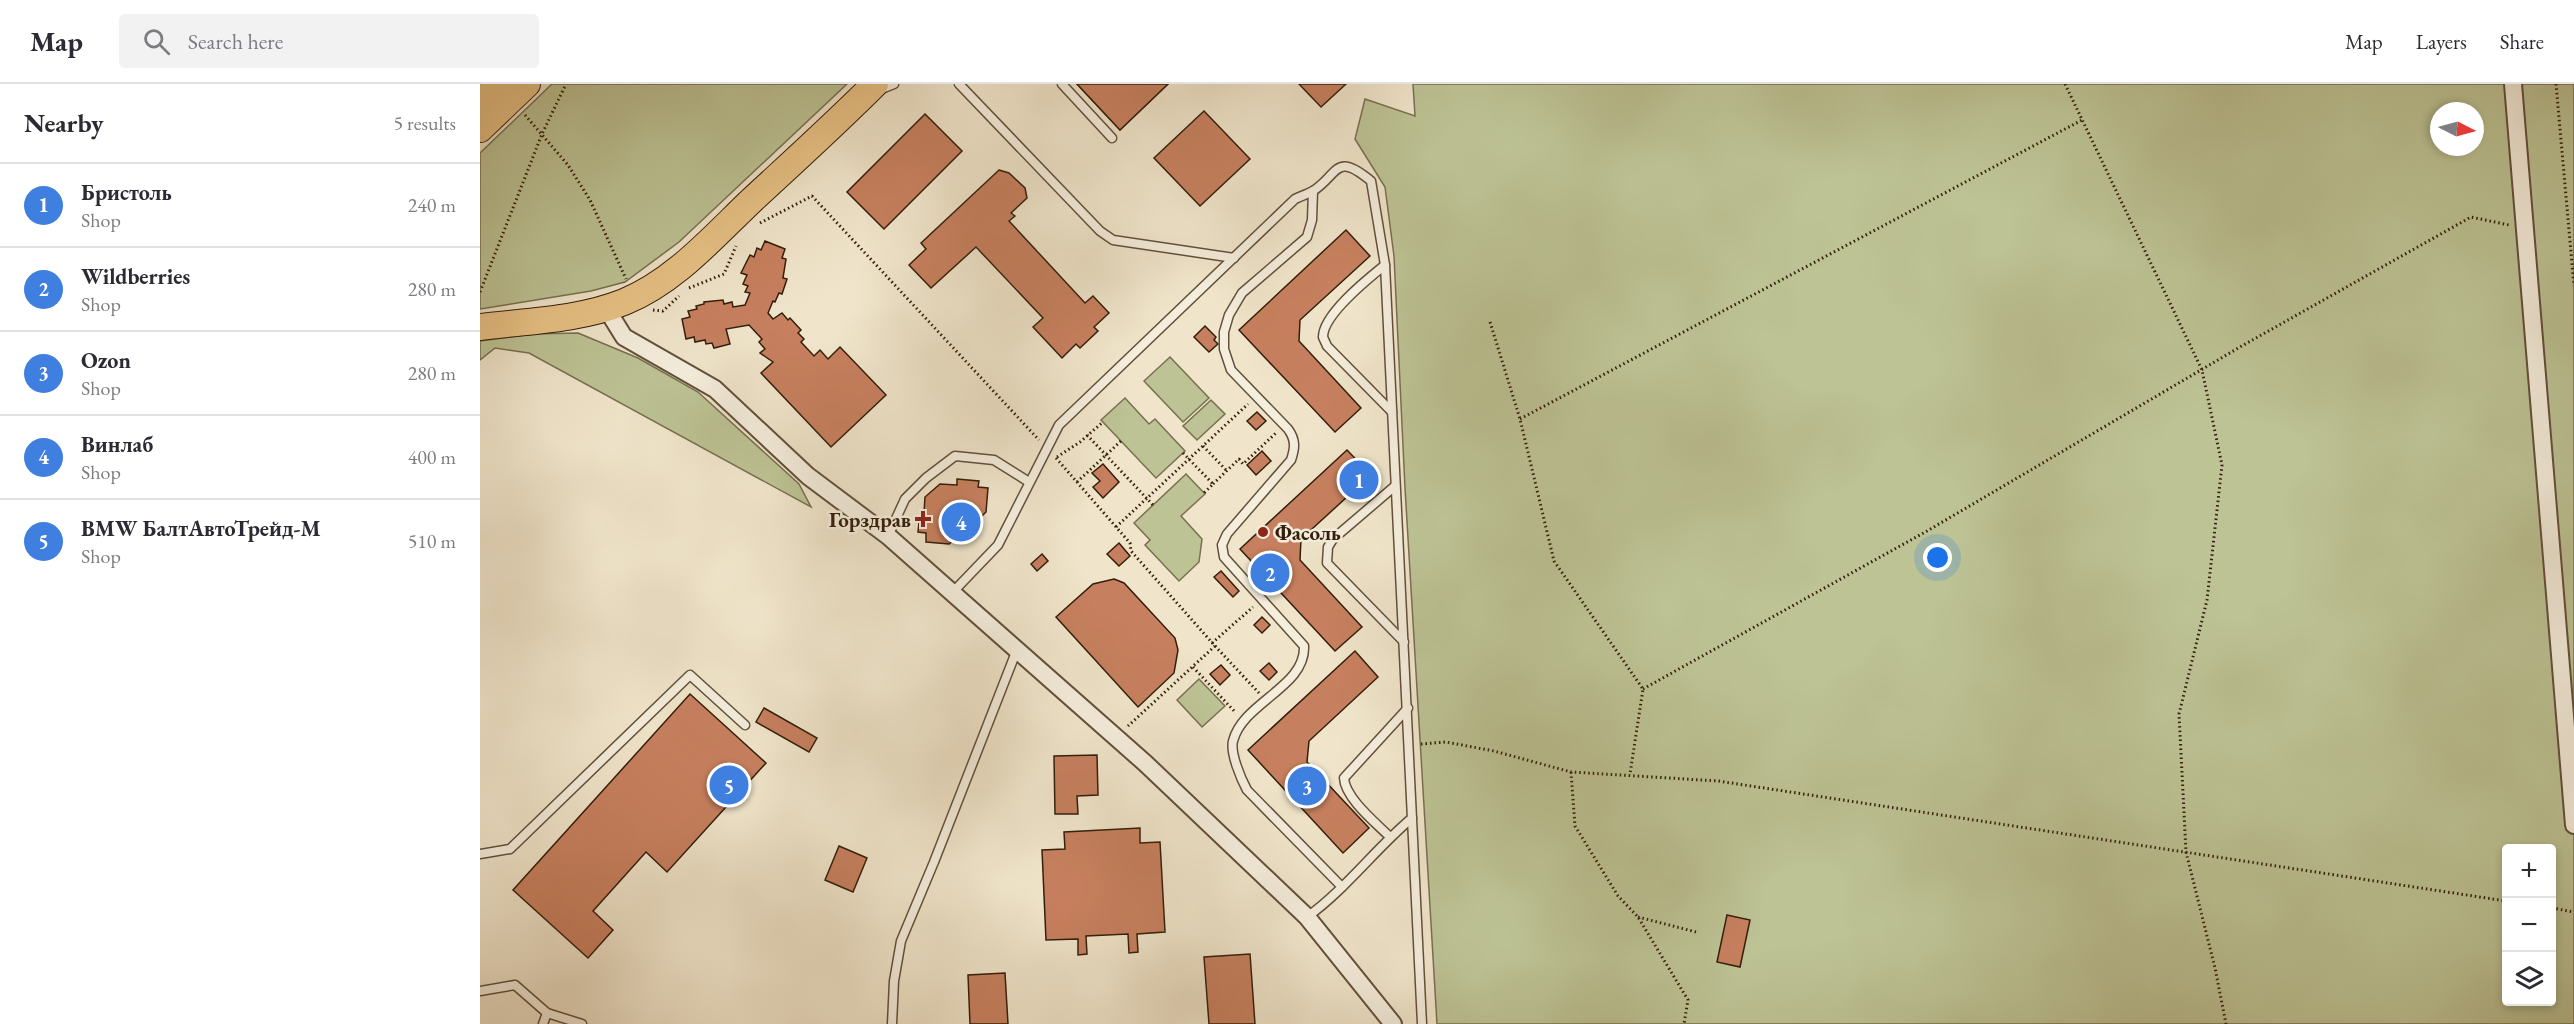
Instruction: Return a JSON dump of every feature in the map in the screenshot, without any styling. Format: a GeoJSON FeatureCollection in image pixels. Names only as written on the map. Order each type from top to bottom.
{"type":"FeatureCollection","features":[{"type":"Feature","properties":{"kind":"main road"},"geometry":{"type":"LineString","coordinates":[[480,103],[499,84]]}},
{"type":"Feature","properties":{"kind":"main road"},"geometry":{"type":"LineString","coordinates":[[480,129],[527,84]]}},
{"type":"Feature","properties":{"kind":"main road"},"geometry":{"type":"LineString","coordinates":[[480,327],[567,317],[606,308],[638,296],[670,274],[868,91]]}},
{"type":"Feature","properties":{"kind":"street"},"geometry":{"type":"LineString","coordinates":[[2513,84],[2574,825]]}},
{"type":"Feature","properties":{"kind":"street"},"geometry":{"type":"LineString","coordinates":[[606,308],[624,338],[715,389],[808,476],[888,536],[1016,652],[1145,763],[1307,917],[1393,1024]]}},
{"type":"Feature","properties":{"kind":"lane"},"geometry":{"type":"LineString","coordinates":[[868,91],[894,84]]}},
{"type":"Feature","properties":{"kind":"lane"},"geometry":{"type":"LineString","coordinates":[[959,84],[1100,231],[1113,240],[1234,258]]}},
{"type":"Feature","properties":{"kind":"lane"},"geometry":{"type":"LineString","coordinates":[[1062,84],[1112,138]]}},
{"type":"Feature","properties":{"kind":"lane"},"geometry":{"type":"LineString","coordinates":[[952,593],[998,545],[1059,425],[1295,199],[1313,191],[1334,169],[1346,167],[1359,171],[1371,181],[1385,265],[1422,1024]]}},
{"type":"Feature","properties":{"kind":"lane"},"geometry":{"type":"LineString","coordinates":[[1313,191],[1312,220],[1307,237],[1242,293],[1229,315],[1224,332],[1224,349],[1231,370],[1284,425],[1293,436],[1296,447],[1291,460],[1227,534],[1222,545],[1224,557],[1304,646],[1304,656],[1299,669],[1244,721],[1233,742],[1239,774],[1247,790],[1342,887]]}},
{"type":"Feature","properties":{"kind":"lane"},"geometry":{"type":"LineString","coordinates":[[1385,265],[1340,306],[1328,321],[1323,336],[1327,346],[1392,412]]}},
{"type":"Feature","properties":{"kind":"lane"},"geometry":{"type":"LineString","coordinates":[[888,536],[905,499],[926,478],[955,456],[994,460],[1029,482]]}},
{"type":"Feature","properties":{"kind":"lane"},"geometry":{"type":"LineString","coordinates":[[1395,486],[1333,539],[1326,555],[1327,563],[1404,642]]}},
{"type":"Feature","properties":{"kind":"lane"},"geometry":{"type":"LineString","coordinates":[[892,1024],[894,981],[901,941],[1016,652]]}},
{"type":"Feature","properties":{"kind":"lane"},"geometry":{"type":"LineString","coordinates":[[480,854],[510,849],[690,675],[745,725]]}},
{"type":"Feature","properties":{"kind":"lane"},"geometry":{"type":"LineString","coordinates":[[1390,837],[1350,796],[1344,784],[1344,778],[1408,708]]}},
{"type":"Feature","properties":{"kind":"lane"},"geometry":{"type":"LineString","coordinates":[[1307,917],[1328,901],[1390,837],[1412,818]]}},
{"type":"Feature","properties":{"kind":"lane"},"geometry":{"type":"LineString","coordinates":[[480,991],[515,985],[547,1013],[582,1024]]}},
{"type":"Feature","properties":{"kind":"lane"},"geometry":{"type":"LineString","coordinates":[[543,1024],[547,1013]]}},
{"type":"Feature","properties":{"kind":"path"},"geometry":{"type":"LineString","coordinates":[[480,292],[542,134],[566,84]]}},
{"type":"Feature","properties":{"kind":"path"},"geometry":{"type":"LineString","coordinates":[[2065,84],[2202,370],[2222,465],[2207,600],[2179,714],[2186,852],[2215,968],[2226,1024]]}},
{"type":"Feature","properties":{"kind":"path"},"geometry":{"type":"LineString","coordinates":[[2556,84],[2574,286]]}},
{"type":"Feature","properties":{"kind":"path"},"geometry":{"type":"LineString","coordinates":[[523,112],[568,165],[590,200],[629,286]]}},
{"type":"Feature","properties":{"kind":"path"},"geometry":{"type":"LineString","coordinates":[[1520,420],[2082,120]]}},
{"type":"Feature","properties":{"kind":"path"},"geometry":{"type":"LineString","coordinates":[[751,230],[760,222],[812,196],[1047,448],[1130,543],[1131,551],[1213,645],[1266,700]]}},
{"type":"Feature","properties":{"kind":"path"},"geometry":{"type":"LineString","coordinates":[[1643,689],[1927,531],[2202,370],[2471,217],[2525,229]]}},
{"type":"Feature","properties":{"kind":"path"},"geometry":{"type":"LineString","coordinates":[[687,289],[724,274],[737,245]]}},
{"type":"Feature","properties":{"kind":"path"},"geometry":{"type":"LineString","coordinates":[[648,306],[655,311],[663,311],[681,294]]}},
{"type":"Feature","properties":{"kind":"path"},"geometry":{"type":"LineString","coordinates":[[1490,322],[1520,420],[1554,561],[1643,689],[1630,774]]}},
{"type":"Feature","properties":{"kind":"path"},"geometry":{"type":"LineString","coordinates":[[1116,527],[1256,396]]}},
{"type":"Feature","properties":{"kind":"path"},"geometry":{"type":"LineString","coordinates":[[1056,458],[1103,422]]}},
{"type":"Feature","properties":{"kind":"path"},"geometry":{"type":"LineString","coordinates":[[1204,492],[1239,459],[1243,464],[1284,425]]}},
{"type":"Feature","properties":{"kind":"path"},"geometry":{"type":"LineString","coordinates":[[1087,435],[1153,505]]}},
{"type":"Feature","properties":{"kind":"path"},"geometry":{"type":"LineString","coordinates":[[1077,482],[1121,441]]}},
{"type":"Feature","properties":{"kind":"path"},"geometry":{"type":"LineString","coordinates":[[1203,446],[1227,471]]}},
{"type":"Feature","properties":{"kind":"path"},"geometry":{"type":"LineString","coordinates":[[1183,453],[1213,484]]}},
{"type":"Feature","properties":{"kind":"path"},"geometry":{"type":"LineString","coordinates":[[1114,736],[1134,722],[1262,599]]}},
{"type":"Feature","properties":{"kind":"path"},"geometry":{"type":"LineString","coordinates":[[1192,667],[1244,721]]}},
{"type":"Feature","properties":{"kind":"path"},"geometry":{"type":"LineString","coordinates":[[1409,745],[1446,742],[1494,751],[1571,772],[1718,781],[2502,900]]}},
{"type":"Feature","properties":{"kind":"path"},"geometry":{"type":"LineString","coordinates":[[1571,772],[1575,826],[1618,896],[1638,917],[1688,1000],[1684,1024]]}},
{"type":"Feature","properties":{"kind":"path"},"geometry":{"type":"LineString","coordinates":[[2556,909],[2574,912]]}},
{"type":"Feature","properties":{"kind":"path"},"geometry":{"type":"LineString","coordinates":[[1638,917],[1696,932]]}},
{"type":"Feature","properties":{"kind":"green space"},"geometry":{"type":"Polygon","coordinates":[[[552,84],[847,84],[679,242],[625,282],[591,291],[480,309],[480,153],[552,84]]]}},
{"type":"Feature","properties":{"kind":"green space"},"geometry":{"type":"Polygon","coordinates":[[[1413,84],[2574,84],[2574,1024],[1437,1024],[1405,488],[1394,256],[1385,187],[1355,139],[1365,99],[1415,116],[1413,84]]]}},
{"type":"Feature","properties":{"kind":"green space"},"geometry":{"type":"Polygon","coordinates":[[[578,333],[638,358],[698,392],[799,484],[811,507],[529,353],[495,348],[480,360],[480,341],[533,334],[578,333]]]}},
{"type":"Feature","properties":{"kind":"green space"},"geometry":{"type":"Polygon","coordinates":[[[1170,357],[1209,398],[1183,422],[1144,381],[1170,357]]]}},
{"type":"Feature","properties":{"kind":"green space"},"geometry":{"type":"Polygon","coordinates":[[[1125,398],[1149,424],[1155,419],[1185,451],[1156,478],[1101,420],[1125,398]]]}},
{"type":"Feature","properties":{"kind":"green space"},"geometry":{"type":"Polygon","coordinates":[[[1211,400],[1225,414],[1197,440],[1183,426],[1211,400]]]}},
{"type":"Feature","properties":{"kind":"green space"},"geometry":{"type":"Polygon","coordinates":[[[1186,474],[1205,494],[1181,516],[1202,539],[1199,562],[1179,581],[1145,545],[1150,540],[1134,523],[1186,474]]]}},
{"type":"Feature","properties":{"kind":"green space"},"geometry":{"type":"Polygon","coordinates":[[[1199,679],[1225,706],[1202,727],[1177,700],[1199,679]]]}},
{"type":"Feature","properties":{"kind":"building"},"geometry":{"type":"Polygon","coordinates":[[[1077,84],[1168,84],[1120,130],[1077,84]]]}},
{"type":"Feature","properties":{"kind":"building"},"geometry":{"type":"Polygon","coordinates":[[[1077,84],[1168,84],[1120,130],[1077,84]]]}},
{"type":"Feature","properties":{"kind":"building"},"geometry":{"type":"Polygon","coordinates":[[[1299,84],[1346,84],[1321,107],[1299,84]]]}},
{"type":"Feature","properties":{"kind":"building"},"geometry":{"type":"Polygon","coordinates":[[[1204,111],[1250,159],[1200,206],[1154,158],[1204,111]]]}},
{"type":"Feature","properties":{"kind":"building"},"geometry":{"type":"Polygon","coordinates":[[[925,114],[962,151],[884,229],[847,192],[925,114]]]}},
{"type":"Feature","properties":{"kind":"building"},"geometry":{"type":"Polygon","coordinates":[[[999,170],[1009,173],[1025,188],[1027,198],[1011,213],[1015,216],[1009,221],[1085,303],[1093,296],[1109,313],[1094,327],[1098,331],[1080,348],[1076,344],[1062,358],[1033,327],[1043,318],[976,247],[931,288],[909,265],[926,249],[921,243],[999,170]]]}},
{"type":"Feature","properties":{"kind":"building"},"geometry":{"type":"Polygon","coordinates":[[[1346,230],[1370,256],[1300,320],[1299,341],[1361,408],[1335,432],[1239,330],[1346,230]]]}},
{"type":"Feature","properties":{"kind":"building"},"geometry":{"type":"Polygon","coordinates":[[[765,241],[785,249],[782,258],[786,259],[783,278],[787,279],[782,294],[779,293],[775,302],[773,301],[768,313],[773,319],[782,313],[788,320],[790,318],[801,330],[798,333],[804,339],[801,342],[814,356],[820,350],[828,359],[840,347],[886,395],[831,447],[761,373],[773,362],[760,353],[765,349],[759,342],[762,339],[749,325],[726,329],[730,344],[714,348],[712,343],[706,344],[705,340],[695,342],[694,337],[686,339],[682,319],[690,317],[688,311],[697,309],[696,306],[704,302],[723,300],[724,304],[732,302],[733,307],[745,305],[750,293],[745,292],[748,286],[743,284],[747,275],[741,273],[750,255],[754,257],[757,248],[761,250],[765,241]]]}},
{"type":"Feature","properties":{"kind":"building"},"geometry":{"type":"Polygon","coordinates":[[[1205,326],[1216,337],[1214,340],[1218,344],[1209,352],[1194,337],[1205,326]]]}},
{"type":"Feature","properties":{"kind":"building"},"geometry":{"type":"Polygon","coordinates":[[[1257,412],[1266,421],[1256,430],[1247,421],[1257,412]]]}},
{"type":"Feature","properties":{"kind":"building"},"geometry":{"type":"Polygon","coordinates":[[[1347,450],[1371,475],[1301,539],[1300,560],[1362,627],[1335,651],[1240,549],[1347,450]]]}},
{"type":"Feature","properties":{"kind":"building"},"geometry":{"type":"Polygon","coordinates":[[[1262,451],[1271,461],[1256,475],[1247,465],[1262,451]]]}},
{"type":"Feature","properties":{"kind":"building"},"geometry":{"type":"Polygon","coordinates":[[[1103,464],[1119,482],[1103,498],[1093,487],[1100,481],[1092,473],[1103,464]]]}},
{"type":"Feature","properties":{"kind":"building"},"geometry":{"type":"Polygon","coordinates":[[[957,479],[979,481],[978,487],[988,488],[986,512],[982,516],[979,513],[953,536],[955,539],[949,544],[926,542],[926,533],[918,532],[920,512],[924,512],[925,497],[940,484],[957,485],[957,479]]]}},
{"type":"Feature","properties":{"kind":"building"},"geometry":{"type":"Polygon","coordinates":[[[1119,543],[1130,556],[1119,566],[1107,554],[1119,543]]]}},
{"type":"Feature","properties":{"kind":"building"},"geometry":{"type":"Polygon","coordinates":[[[1042,554],[1048,561],[1037,571],[1031,564],[1042,554]]]}},
{"type":"Feature","properties":{"kind":"building"},"geometry":{"type":"Polygon","coordinates":[[[1221,571],[1239,591],[1233,597],[1214,577],[1221,571]]]}},
{"type":"Feature","properties":{"kind":"building"},"geometry":{"type":"Polygon","coordinates":[[[1114,579],[1124,583],[1175,638],[1178,650],[1174,673],[1138,707],[1056,617],[1093,584],[1114,579]]]}},
{"type":"Feature","properties":{"kind":"building"},"geometry":{"type":"Polygon","coordinates":[[[1262,617],[1270,625],[1262,633],[1254,625],[1262,617]]]}},
{"type":"Feature","properties":{"kind":"building"},"geometry":{"type":"Polygon","coordinates":[[[1355,651],[1378,677],[1309,741],[1307,762],[1369,828],[1343,853],[1248,750],[1355,651]]]}},
{"type":"Feature","properties":{"kind":"building"},"geometry":{"type":"Polygon","coordinates":[[[1269,663],[1277,672],[1269,680],[1260,671],[1269,663]]]}},
{"type":"Feature","properties":{"kind":"building"},"geometry":{"type":"Polygon","coordinates":[[[1221,665],[1230,675],[1220,685],[1210,674],[1221,665]]]}},
{"type":"Feature","properties":{"kind":"building"},"geometry":{"type":"Polygon","coordinates":[[[690,694],[766,763],[667,872],[646,852],[593,911],[613,930],[588,958],[513,890],[690,694]]]}},
{"type":"Feature","properties":{"kind":"building"},"geometry":{"type":"Polygon","coordinates":[[[764,708],[817,738],[809,752],[756,722],[764,708]]]}},
{"type":"Feature","properties":{"kind":"building"},"geometry":{"type":"Polygon","coordinates":[[[1097,755],[1098,795],[1077,796],[1078,814],[1055,814],[1054,756],[1097,755]]]}},
{"type":"Feature","properties":{"kind":"building"},"geometry":{"type":"Polygon","coordinates":[[[1140,828],[1140,843],[1160,842],[1165,932],[1137,934],[1138,952],[1129,953],[1128,934],[1086,936],[1087,954],[1078,955],[1078,939],[1046,940],[1042,850],[1065,849],[1064,832],[1140,828]]]}},
{"type":"Feature","properties":{"kind":"building"},"geometry":{"type":"Polygon","coordinates":[[[839,846],[867,858],[853,892],[825,880],[839,846]]]}},
{"type":"Feature","properties":{"kind":"building"},"geometry":{"type":"Polygon","coordinates":[[[1727,915],[1750,920],[1740,967],[1717,962],[1727,915]]]}},
{"type":"Feature","properties":{"kind":"building"},"geometry":{"type":"Polygon","coordinates":[[[1250,954],[1255,1024],[1209,1024],[1204,957],[1250,954]]]}},
{"type":"Feature","properties":{"kind":"building"},"geometry":{"type":"Polygon","coordinates":[[[1005,973],[1008,1024],[970,1024],[968,975],[1005,973]]]}},
{"type":"Feature","properties":{"kind":"place","name":"Бристоль"},"geometry":{"type":"Point","coordinates":[1359,480]}},
{"type":"Feature","properties":{"kind":"place","name":"Горздрав"},"geometry":{"type":"Point","coordinates":[923,519]}},
{"type":"Feature","properties":{"kind":"place","name":"Винлаб"},"geometry":{"type":"Point","coordinates":[961,522]}},
{"type":"Feature","properties":{"kind":"place","name":"Фасоль"},"geometry":{"type":"Point","coordinates":[1263,532]}},
{"type":"Feature","properties":{"kind":"place","name":"Wildberries"},"geometry":{"type":"Point","coordinates":[1270,573]}},
{"type":"Feature","properties":{"kind":"place","name":"BMW БалтАвтоТрейд-М"},"geometry":{"type":"Point","coordinates":[729,785]}},
{"type":"Feature","properties":{"kind":"place","name":"Ozon"},"geometry":{"type":"Point","coordinates":[1307,786]}}]}
